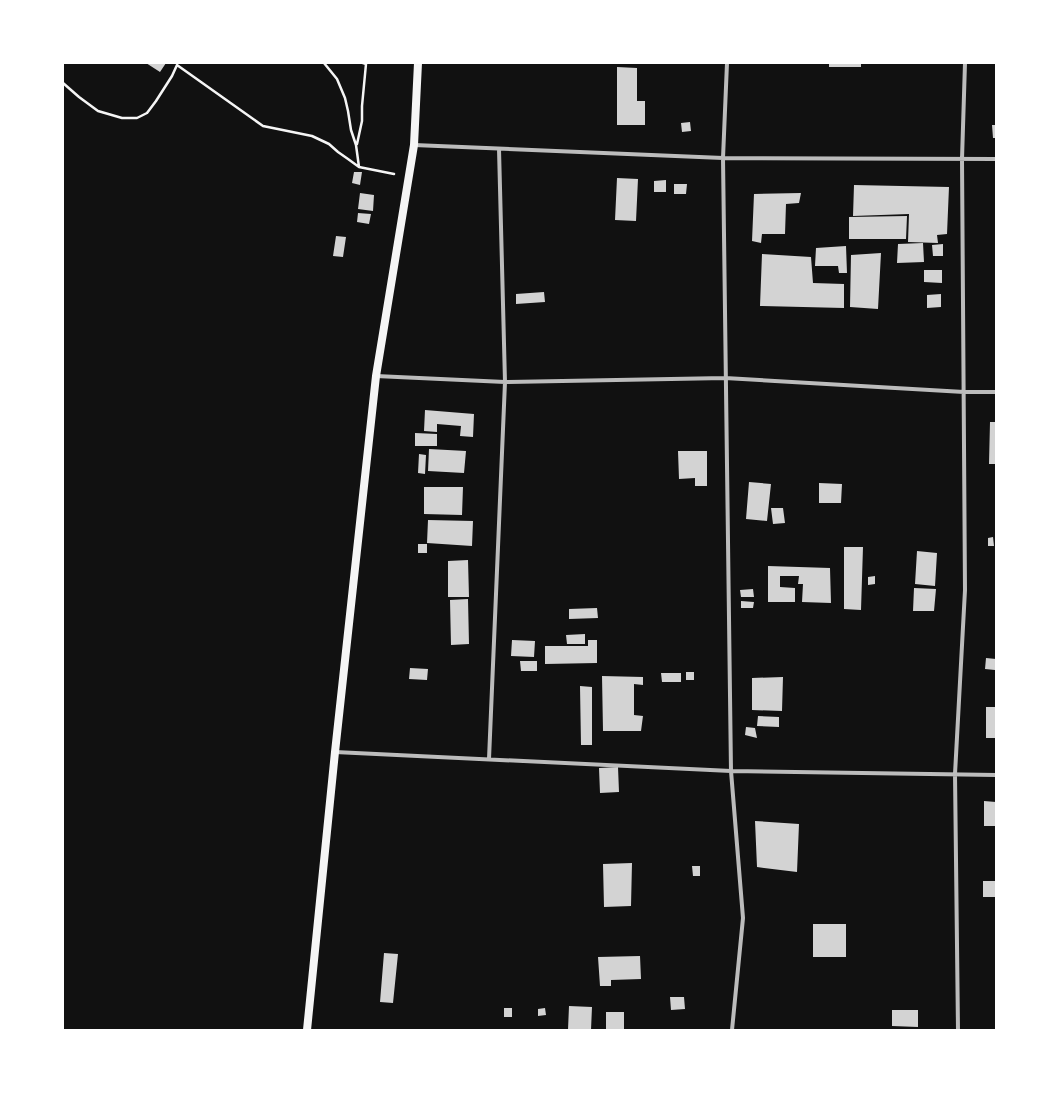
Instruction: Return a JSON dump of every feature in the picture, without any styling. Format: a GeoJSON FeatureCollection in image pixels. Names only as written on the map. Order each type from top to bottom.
{"type":"FeatureCollection","features":[{"type":"Feature","properties":{"kind":"main road"},"geometry":{"type":"LineString","coordinates":[[307,1030],[335,752],[376,376],[414,145],[418,63]]}},
{"type":"Feature","properties":{"kind":"street"},"geometry":{"type":"LineString","coordinates":[[727,63],[723,158],[731,771],[743,918],[732,1030]]}},
{"type":"Feature","properties":{"kind":"street"},"geometry":{"type":"LineString","coordinates":[[958,1030],[955,774],[965,590],[962,159],[965,63]]}},
{"type":"Feature","properties":{"kind":"street"},"geometry":{"type":"LineString","coordinates":[[414,145],[723,158],[996,159]]}},
{"type":"Feature","properties":{"kind":"street"},"geometry":{"type":"LineString","coordinates":[[489,759],[505,382],[499,149]]}},
{"type":"Feature","properties":{"kind":"street"},"geometry":{"type":"LineString","coordinates":[[376,376],[505,382],[725,378],[964,392],[996,392]]}},
{"type":"Feature","properties":{"kind":"street"},"geometry":{"type":"LineString","coordinates":[[335,752],[731,771],[996,775]]}},
{"type":"Feature","properties":{"kind":"path"},"geometry":{"type":"LineString","coordinates":[[324,63],[336,79],[344,98],[356,145],[359,167]]}},
{"type":"Feature","properties":{"kind":"path"},"geometry":{"type":"LineString","coordinates":[[356,145],[362,121],[365,63]]}},
{"type":"Feature","properties":{"kind":"path"},"geometry":{"type":"LineString","coordinates":[[63,82],[79,97],[98,111],[122,118],[137,118],[147,113],[172,76],[177,65],[263,126],[312,136],[329,144],[359,167],[409,176]]}},
{"type":"Feature","properties":{"kind":"building"},"geometry":{"type":"Polygon","coordinates":[[[146,63],[166,63],[160,72],[146,63]]]}},
{"type":"Feature","properties":{"kind":"building"},"geometry":{"type":"Polygon","coordinates":[[[829,63],[861,63],[861,67],[829,67],[829,63]]]}},
{"type":"Feature","properties":{"kind":"building"},"geometry":{"type":"Polygon","coordinates":[[[617,67],[637,68],[637,101],[645,101],[645,125],[617,125],[617,67]]]}},
{"type":"Feature","properties":{"kind":"building"},"geometry":{"type":"Polygon","coordinates":[[[690,122],[691,131],[682,132],[681,123],[690,122]]]}},
{"type":"Feature","properties":{"kind":"building"},"geometry":{"type":"Polygon","coordinates":[[[992,125],[996,125],[996,138],[993,138],[992,125]]]}},
{"type":"Feature","properties":{"kind":"building"},"geometry":{"type":"Polygon","coordinates":[[[354,172],[362,172],[360,185],[352,183],[354,172]]]}},
{"type":"Feature","properties":{"kind":"building"},"geometry":{"type":"Polygon","coordinates":[[[617,178],[638,179],[636,221],[615,220],[617,178]]]}},
{"type":"Feature","properties":{"kind":"building"},"geometry":{"type":"Polygon","coordinates":[[[666,180],[666,192],[654,192],[654,181],[666,180]]]}},
{"type":"Feature","properties":{"kind":"building"},"geometry":{"type":"Polygon","coordinates":[[[674,184],[687,184],[686,194],[674,194],[674,184]]]}},
{"type":"Feature","properties":{"kind":"building"},"geometry":{"type":"Polygon","coordinates":[[[854,185],[949,187],[947,234],[937,235],[938,243],[908,242],[909,214],[853,216],[854,185]]]}},
{"type":"Feature","properties":{"kind":"building"},"geometry":{"type":"Polygon","coordinates":[[[360,193],[374,195],[373,211],[358,209],[360,193]]]}},
{"type":"Feature","properties":{"kind":"building"},"geometry":{"type":"Polygon","coordinates":[[[801,193],[799,203],[786,204],[785,234],[762,234],[761,243],[752,241],[754,194],[801,193]]]}},
{"type":"Feature","properties":{"kind":"building"},"geometry":{"type":"Polygon","coordinates":[[[358,213],[371,214],[369,224],[357,222],[358,213]]]}},
{"type":"Feature","properties":{"kind":"building"},"geometry":{"type":"Polygon","coordinates":[[[907,216],[906,239],[849,239],[849,217],[907,216]]]}},
{"type":"Feature","properties":{"kind":"building"},"geometry":{"type":"Polygon","coordinates":[[[336,236],[346,237],[343,257],[333,256],[336,236]]]}},
{"type":"Feature","properties":{"kind":"building"},"geometry":{"type":"Polygon","coordinates":[[[923,243],[924,262],[897,263],[898,244],[923,243]]]}},
{"type":"Feature","properties":{"kind":"building"},"geometry":{"type":"Polygon","coordinates":[[[943,244],[943,256],[933,256],[932,245],[943,244]]]}},
{"type":"Feature","properties":{"kind":"building"},"geometry":{"type":"Polygon","coordinates":[[[846,246],[847,273],[839,273],[838,266],[815,266],[816,248],[846,246]]]}},
{"type":"Feature","properties":{"kind":"building"},"geometry":{"type":"Polygon","coordinates":[[[881,253],[878,309],[850,307],[851,255],[881,253]]]}},
{"type":"Feature","properties":{"kind":"building"},"geometry":{"type":"Polygon","coordinates":[[[762,254],[811,257],[813,283],[844,284],[844,308],[760,306],[762,254]]]}},
{"type":"Feature","properties":{"kind":"building"},"geometry":{"type":"Polygon","coordinates":[[[924,270],[942,270],[942,283],[924,282],[924,270]]]}},
{"type":"Feature","properties":{"kind":"building"},"geometry":{"type":"Polygon","coordinates":[[[544,292],[545,302],[516,304],[516,294],[544,292]]]}},
{"type":"Feature","properties":{"kind":"building"},"geometry":{"type":"Polygon","coordinates":[[[941,294],[941,307],[927,308],[927,295],[941,294]]]}},
{"type":"Feature","properties":{"kind":"building"},"geometry":{"type":"Polygon","coordinates":[[[425,410],[474,414],[473,437],[460,436],[461,426],[437,424],[437,432],[424,431],[425,410]]]}},
{"type":"Feature","properties":{"kind":"building"},"geometry":{"type":"Polygon","coordinates":[[[990,422],[996,422],[996,464],[989,464],[990,422]]]}},
{"type":"Feature","properties":{"kind":"building"},"geometry":{"type":"Polygon","coordinates":[[[415,433],[437,434],[437,446],[415,446],[415,433]]]}},
{"type":"Feature","properties":{"kind":"building"},"geometry":{"type":"Polygon","coordinates":[[[429,449],[466,451],[464,473],[428,471],[429,449]]]}},
{"type":"Feature","properties":{"kind":"building"},"geometry":{"type":"Polygon","coordinates":[[[678,451],[707,451],[707,486],[695,486],[695,478],[679,479],[678,451]]]}},
{"type":"Feature","properties":{"kind":"building"},"geometry":{"type":"Polygon","coordinates":[[[419,454],[426,455],[425,474],[418,473],[419,454]]]}},
{"type":"Feature","properties":{"kind":"building"},"geometry":{"type":"Polygon","coordinates":[[[749,482],[771,484],[767,521],[746,519],[749,482]]]}},
{"type":"Feature","properties":{"kind":"building"},"geometry":{"type":"Polygon","coordinates":[[[819,483],[842,484],[841,503],[819,503],[819,483]]]}},
{"type":"Feature","properties":{"kind":"building"},"geometry":{"type":"Polygon","coordinates":[[[424,487],[463,487],[462,515],[424,514],[424,487]]]}},
{"type":"Feature","properties":{"kind":"building"},"geometry":{"type":"Polygon","coordinates":[[[771,508],[783,508],[785,523],[773,524],[771,508]]]}},
{"type":"Feature","properties":{"kind":"building"},"geometry":{"type":"Polygon","coordinates":[[[428,520],[473,521],[472,546],[427,543],[428,520]]]}},
{"type":"Feature","properties":{"kind":"building"},"geometry":{"type":"Polygon","coordinates":[[[993,537],[994,546],[988,546],[988,538],[993,537]]]}},
{"type":"Feature","properties":{"kind":"building"},"geometry":{"type":"Polygon","coordinates":[[[418,544],[427,544],[427,553],[418,553],[418,544]]]}},
{"type":"Feature","properties":{"kind":"building"},"geometry":{"type":"Polygon","coordinates":[[[844,547],[863,547],[861,610],[844,609],[844,547]]]}},
{"type":"Feature","properties":{"kind":"building"},"geometry":{"type":"Polygon","coordinates":[[[917,551],[937,553],[935,586],[915,584],[917,551]]]}},
{"type":"Feature","properties":{"kind":"building"},"geometry":{"type":"Polygon","coordinates":[[[468,560],[469,597],[448,597],[448,561],[468,560]]]}},
{"type":"Feature","properties":{"kind":"building"},"geometry":{"type":"Polygon","coordinates":[[[768,566],[830,568],[831,603],[802,602],[803,584],[798,584],[799,576],[780,576],[780,587],[795,588],[795,602],[768,602],[768,566]]]}},
{"type":"Feature","properties":{"kind":"building"},"geometry":{"type":"Polygon","coordinates":[[[875,576],[875,584],[868,585],[868,577],[875,576]]]}},
{"type":"Feature","properties":{"kind":"building"},"geometry":{"type":"Polygon","coordinates":[[[914,588],[936,589],[934,611],[913,611],[914,588]]]}},
{"type":"Feature","properties":{"kind":"building"},"geometry":{"type":"Polygon","coordinates":[[[753,589],[754,597],[741,597],[740,590],[753,589]]]}},
{"type":"Feature","properties":{"kind":"building"},"geometry":{"type":"Polygon","coordinates":[[[468,599],[469,644],[451,645],[450,600],[468,599]]]}},
{"type":"Feature","properties":{"kind":"building"},"geometry":{"type":"Polygon","coordinates":[[[741,601],[754,602],[753,608],[741,608],[741,601]]]}},
{"type":"Feature","properties":{"kind":"building"},"geometry":{"type":"Polygon","coordinates":[[[597,608],[598,618],[569,619],[569,609],[597,608]]]}},
{"type":"Feature","properties":{"kind":"building"},"geometry":{"type":"Polygon","coordinates":[[[585,634],[585,644],[567,644],[566,635],[585,634]]]}},
{"type":"Feature","properties":{"kind":"building"},"geometry":{"type":"Polygon","coordinates":[[[512,640],[535,641],[534,657],[511,656],[512,640]]]}},
{"type":"Feature","properties":{"kind":"building"},"geometry":{"type":"Polygon","coordinates":[[[588,640],[597,640],[597,663],[545,664],[545,646],[588,646],[588,640]]]}},
{"type":"Feature","properties":{"kind":"building"},"geometry":{"type":"Polygon","coordinates":[[[986,658],[996,659],[995,670],[985,669],[986,658]]]}},
{"type":"Feature","properties":{"kind":"building"},"geometry":{"type":"Polygon","coordinates":[[[520,661],[537,661],[537,671],[521,671],[520,661]]]}},
{"type":"Feature","properties":{"kind":"building"},"geometry":{"type":"Polygon","coordinates":[[[410,668],[428,669],[427,680],[409,679],[410,668]]]}},
{"type":"Feature","properties":{"kind":"building"},"geometry":{"type":"Polygon","coordinates":[[[686,672],[694,672],[694,680],[686,680],[686,672]]]}},
{"type":"Feature","properties":{"kind":"building"},"geometry":{"type":"Polygon","coordinates":[[[661,673],[681,673],[681,682],[662,682],[661,673]]]}},
{"type":"Feature","properties":{"kind":"building"},"geometry":{"type":"Polygon","coordinates":[[[602,676],[643,677],[643,685],[634,684],[634,715],[643,716],[641,731],[603,731],[602,676]]]}},
{"type":"Feature","properties":{"kind":"building"},"geometry":{"type":"Polygon","coordinates":[[[783,677],[782,711],[752,710],[752,678],[783,677]]]}},
{"type":"Feature","properties":{"kind":"building"},"geometry":{"type":"Polygon","coordinates":[[[580,686],[592,687],[592,745],[581,745],[580,686]]]}},
{"type":"Feature","properties":{"kind":"building"},"geometry":{"type":"Polygon","coordinates":[[[986,707],[996,707],[996,738],[986,738],[986,707]]]}},
{"type":"Feature","properties":{"kind":"building"},"geometry":{"type":"Polygon","coordinates":[[[758,716],[779,717],[779,727],[757,726],[758,716]]]}},
{"type":"Feature","properties":{"kind":"building"},"geometry":{"type":"Polygon","coordinates":[[[746,727],[755,728],[757,738],[745,735],[746,727]]]}},
{"type":"Feature","properties":{"kind":"building"},"geometry":{"type":"Polygon","coordinates":[[[618,767],[619,792],[600,793],[599,768],[618,767]]]}},
{"type":"Feature","properties":{"kind":"building"},"geometry":{"type":"Polygon","coordinates":[[[984,801],[996,802],[996,826],[984,826],[984,801]]]}},
{"type":"Feature","properties":{"kind":"building"},"geometry":{"type":"Polygon","coordinates":[[[755,821],[799,824],[797,872],[757,867],[755,821]]]}},
{"type":"Feature","properties":{"kind":"building"},"geometry":{"type":"Polygon","coordinates":[[[632,863],[631,906],[604,907],[603,864],[632,863]]]}},
{"type":"Feature","properties":{"kind":"building"},"geometry":{"type":"Polygon","coordinates":[[[692,866],[700,866],[700,876],[693,876],[692,866]]]}},
{"type":"Feature","properties":{"kind":"building"},"geometry":{"type":"Polygon","coordinates":[[[983,881],[996,881],[996,897],[983,897],[983,881]]]}},
{"type":"Feature","properties":{"kind":"building"},"geometry":{"type":"Polygon","coordinates":[[[813,924],[846,924],[846,957],[813,957],[813,924]]]}},
{"type":"Feature","properties":{"kind":"building"},"geometry":{"type":"Polygon","coordinates":[[[384,953],[398,954],[393,1003],[380,1002],[384,953]]]}},
{"type":"Feature","properties":{"kind":"building"},"geometry":{"type":"Polygon","coordinates":[[[640,956],[641,979],[611,980],[611,986],[600,986],[598,957],[640,956]]]}},
{"type":"Feature","properties":{"kind":"building"},"geometry":{"type":"Polygon","coordinates":[[[670,997],[684,997],[685,1009],[671,1010],[670,997]]]}},
{"type":"Feature","properties":{"kind":"building"},"geometry":{"type":"Polygon","coordinates":[[[569,1006],[592,1007],[591,1030],[568,1030],[569,1006]]]}},
{"type":"Feature","properties":{"kind":"building"},"geometry":{"type":"Polygon","coordinates":[[[504,1008],[512,1008],[512,1017],[504,1017],[504,1008]]]}},
{"type":"Feature","properties":{"kind":"building"},"geometry":{"type":"Polygon","coordinates":[[[545,1008],[546,1015],[538,1016],[538,1009],[545,1008]]]}},
{"type":"Feature","properties":{"kind":"building"},"geometry":{"type":"Polygon","coordinates":[[[892,1010],[918,1010],[918,1027],[892,1026],[892,1010]]]}},
{"type":"Feature","properties":{"kind":"building"},"geometry":{"type":"Polygon","coordinates":[[[606,1012],[624,1012],[624,1030],[606,1030],[606,1012]]]}}]}
